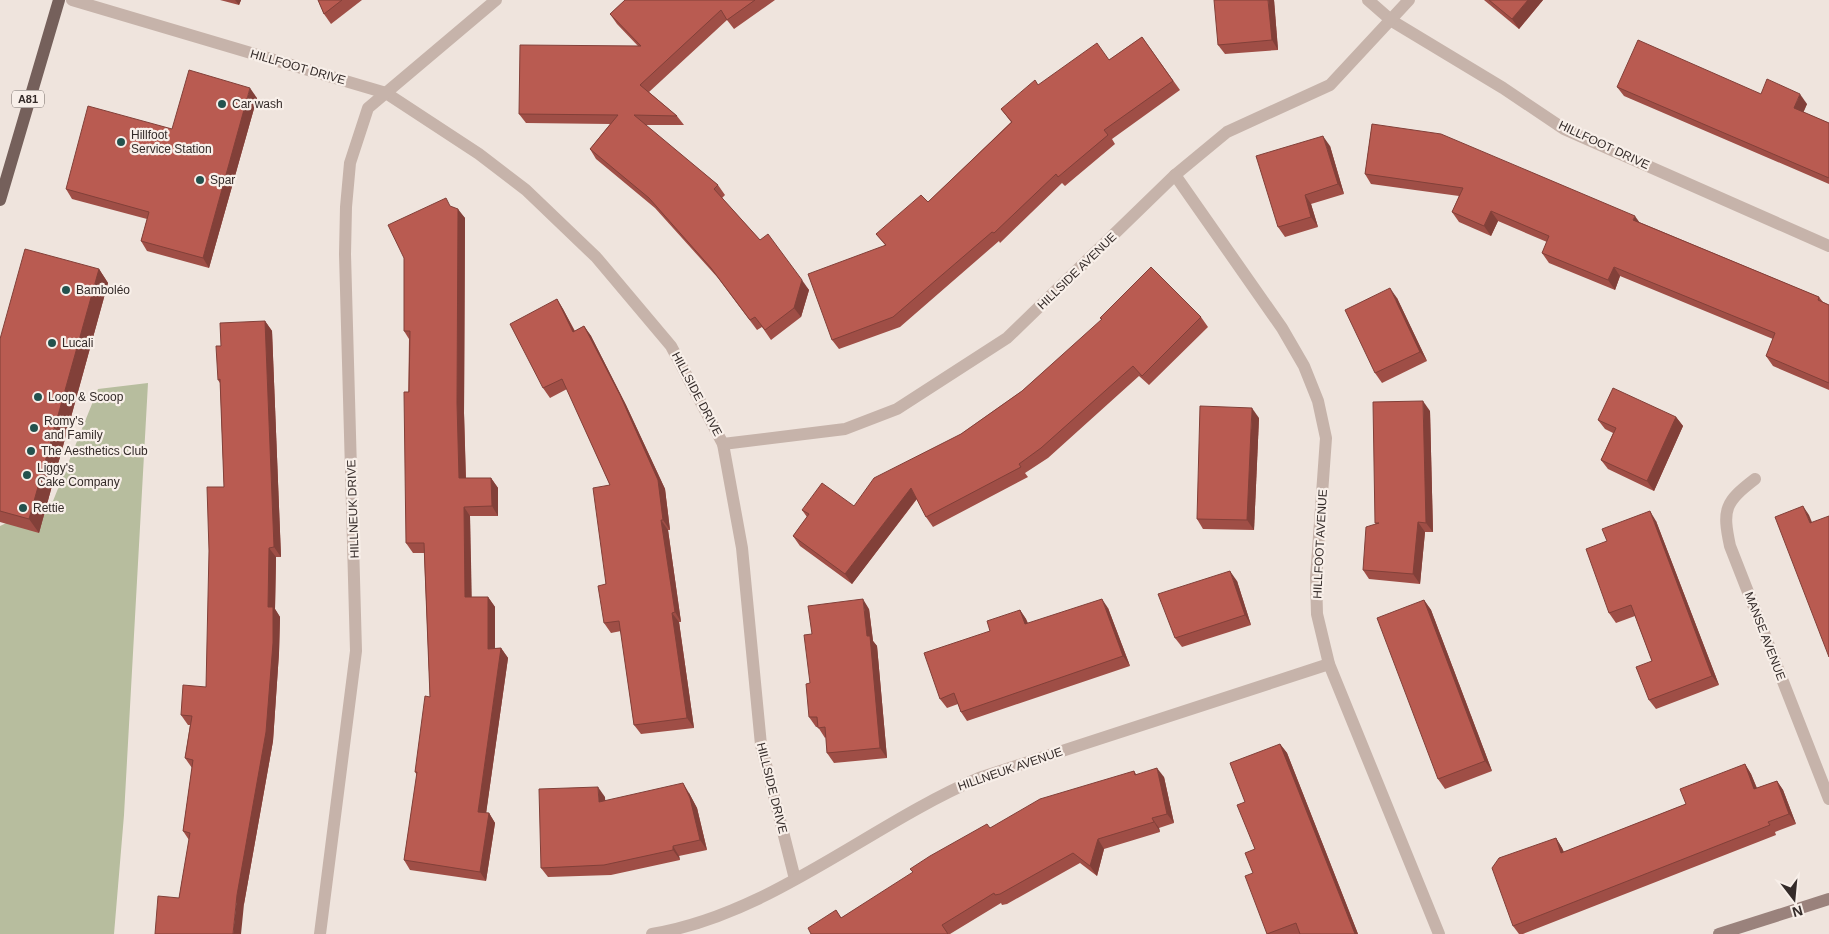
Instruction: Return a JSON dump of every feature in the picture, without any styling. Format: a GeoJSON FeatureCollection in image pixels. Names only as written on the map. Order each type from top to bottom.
{"type":"FeatureCollection","features":[{"type":"Feature","properties":{"kind":"main road","name":"A81"},"geometry":{"type":"LineString","coordinates":[[0,200],[59,0]]}},
{"type":"Feature","properties":{"kind":"street","name":"HILLFOOT DRIVE"},"geometry":{"type":"LineString","coordinates":[[72,0],[386,93]]}},
{"type":"Feature","properties":{"kind":"street"},"geometry":{"type":"LineString","coordinates":[[386,93],[496,0]]}},
{"type":"Feature","properties":{"kind":"street","name":"HILLFOOT DRIVE"},"geometry":{"type":"LineString","coordinates":[[1368,0],[1392,21],[1504,88],[1564,129],[1829,246]]}},
{"type":"Feature","properties":{"kind":"street"},"geometry":{"type":"LineString","coordinates":[[1392,21],[1409,0]]}},
{"type":"Feature","properties":{"kind":"street","name":"HILLSIDE AVENUE"},"geometry":{"type":"LineString","coordinates":[[723,444],[845,430],[897,409],[1007,338],[1175,175],[1227,132],[1330,85],[1392,21]]}},
{"type":"Feature","properties":{"kind":"street","name":"HILLSIDE DRIVE"},"geometry":{"type":"LineString","coordinates":[[386,93],[479,154],[526,190],[596,257],[671,346],[723,444],[742,548],[761,745],[795,879]]}},
{"type":"Feature","properties":{"kind":"street","name":"HILLNEUK DRIVE"},"geometry":{"type":"LineString","coordinates":[[320,934],[356,651],[345,254],[346,208],[350,163],[368,108],[386,93]]}},
{"type":"Feature","properties":{"kind":"street","name":"HILLFOOT AVENUE"},"geometry":{"type":"LineString","coordinates":[[1175,175],[1282,328],[1304,366],[1318,401],[1326,438],[1316,578],[1318,614],[1329,664],[1440,934]]}},
{"type":"Feature","properties":{"kind":"street","name":"MANSE AVENUE"},"geometry":{"type":"LineString","coordinates":[[1754,479],[1734,495],[1726,512],[1730,546],[1829,799]]}},
{"type":"Feature","properties":{"kind":"street","name":"HILLNEUK AVENUE"},"geometry":{"type":"LineString","coordinates":[[652,934],[673,930],[726,914],[795,879],[942,794],[979,778],[1329,664]]}},
{"type":"Feature","properties":{"kind":"street"},"geometry":{"type":"LineString","coordinates":[[1719,934],[1805,908],[1829,898]]}},
{"type":"Feature","properties":{"kind":"green space"},"geometry":{"type":"Polygon","coordinates":[[[148,383],[124,815],[114,934],[0,934],[0,526],[53,501],[98,389],[148,383]]]}},
{"type":"Feature","properties":{"kind":"building"},"geometry":{"type":"Polygon","coordinates":[[[318,0],[342,0],[324,14],[318,0]]]}},
{"type":"Feature","properties":{"kind":"building"},"geometry":{"type":"Polygon","coordinates":[[[625,0],[755,0],[727,20],[721,10],[640,85],[677,116],[634,115],[718,185],[714,189],[760,240],[768,234],[802,280],[794,308],[765,330],[755,317],[750,320],[711,268],[649,198],[590,149],[618,115],[519,114],[520,45],[641,46],[610,14],[625,0]]]}},
{"type":"Feature","properties":{"kind":"building"},"geometry":{"type":"Polygon","coordinates":[[[1214,0],[1268,0],[1272,40],[1218,45],[1214,0]]]}},
{"type":"Feature","properties":{"kind":"building"},"geometry":{"type":"Polygon","coordinates":[[[1489,0],[1528,0],[1512,19],[1489,0]]]}},
{"type":"Feature","properties":{"kind":"building"},"geometry":{"type":"Polygon","coordinates":[[[1142,37],[1173,81],[1104,130],[1108,135],[1058,177],[1056,174],[994,233],[992,232],[893,317],[832,340],[808,274],[886,245],[876,234],[921,195],[928,202],[1012,122],[1001,109],[1035,80],[1038,85],[1097,43],[1109,60],[1142,37]]]}},
{"type":"Feature","properties":{"kind":"building"},"geometry":{"type":"Polygon","coordinates":[[[1638,40],[1761,94],[1767,79],[1800,94],[1794,108],[1829,123],[1829,178],[1617,87],[1638,40]]]}},
{"type":"Feature","properties":{"kind":"building"},"geometry":{"type":"Polygon","coordinates":[[[189,70],[250,88],[203,258],[141,241],[149,212],[66,189],[88,106],[172,129],[189,70]]]}},
{"type":"Feature","properties":{"kind":"building"},"geometry":{"type":"Polygon","coordinates":[[[1372,124],[1441,134],[1635,216],[1633,220],[1819,297],[1818,300],[1829,305],[1829,383],[1766,356],[1775,333],[1614,267],[1608,280],[1542,253],[1549,236],[1491,211],[1484,226],[1452,212],[1463,188],[1365,174],[1372,124]]]}},
{"type":"Feature","properties":{"kind":"building"},"geometry":{"type":"Polygon","coordinates":[[[1323,136],[1338,184],[1305,195],[1311,217],[1278,227],[1256,156],[1323,136]]]}},
{"type":"Feature","properties":{"kind":"building"},"geometry":{"type":"Polygon","coordinates":[[[446,198],[450,206],[458,209],[457,403],[459,478],[491,478],[492,506],[464,507],[465,597],[488,597],[488,649],[501,648],[478,812],[489,813],[480,872],[404,860],[417,772],[415,772],[425,696],[430,697],[424,543],[406,543],[404,392],[409,392],[410,331],[404,331],[404,258],[388,225],[446,198]]]}},
{"type":"Feature","properties":{"kind":"building"},"geometry":{"type":"Polygon","coordinates":[[[25,249],[99,269],[29,519],[0,511],[0,339],[25,249]]]}},
{"type":"Feature","properties":{"kind":"building"},"geometry":{"type":"Polygon","coordinates":[[[1151,267],[1201,317],[1142,376],[1133,366],[1041,448],[1019,464],[1021,467],[926,517],[911,488],[845,574],[793,536],[809,514],[802,510],[822,483],[854,506],[874,478],[961,434],[1022,391],[1102,319],[1100,318],[1151,267]]]}},
{"type":"Feature","properties":{"kind":"building"},"geometry":{"type":"Polygon","coordinates":[[[1390,288],[1420,352],[1375,373],[1345,310],[1390,288]]]}},
{"type":"Feature","properties":{"kind":"building"},"geometry":{"type":"Polygon","coordinates":[[[557,299],[573,332],[584,326],[620,395],[658,480],[663,520],[661,520],[675,612],[672,613],[687,718],[634,725],[619,621],[604,623],[598,586],[606,584],[593,488],[610,485],[562,379],[543,388],[510,324],[557,299]]]}},
{"type":"Feature","properties":{"kind":"building"},"geometry":{"type":"Polygon","coordinates":[[[265,321],[274,547],[269,548],[268,607],[273,607],[273,643],[266,732],[237,895],[233,934],[155,934],[158,896],[179,898],[190,833],[183,831],[193,760],[185,758],[192,716],[181,715],[183,685],[206,687],[209,551],[207,487],[224,487],[220,379],[218,380],[216,346],[221,346],[220,323],[265,321]]]}},
{"type":"Feature","properties":{"kind":"building"},"geometry":{"type":"Polygon","coordinates":[[[1613,388],[1676,417],[1647,481],[1601,460],[1616,428],[1598,420],[1613,388]]]}},
{"type":"Feature","properties":{"kind":"building"},"geometry":{"type":"Polygon","coordinates":[[[1423,401],[1426,523],[1418,522],[1413,574],[1363,570],[1366,527],[1379,523],[1375,523],[1373,402],[1423,401]]]}},
{"type":"Feature","properties":{"kind":"building"},"geometry":{"type":"Polygon","coordinates":[[[1200,406],[1252,408],[1247,520],[1197,519],[1200,406]]]}},
{"type":"Feature","properties":{"kind":"building"},"geometry":{"type":"Polygon","coordinates":[[[1803,506],[1810,523],[1829,516],[1829,657],[1775,517],[1803,506]]]}},
{"type":"Feature","properties":{"kind":"building"},"geometry":{"type":"Polygon","coordinates":[[[1650,511],[1712,676],[1649,700],[1636,667],[1652,661],[1631,605],[1609,613],[1586,549],[1607,541],[1602,529],[1650,511]]]}},
{"type":"Feature","properties":{"kind":"building"},"geometry":{"type":"Polygon","coordinates":[[[1230,571],[1245,615],[1175,638],[1158,594],[1230,571]]]}},
{"type":"Feature","properties":{"kind":"building"},"geometry":{"type":"Polygon","coordinates":[[[863,599],[867,636],[870,636],[880,748],[827,753],[825,727],[818,728],[817,717],[809,717],[806,684],[810,683],[804,635],[812,634],[808,606],[863,599]]]}},
{"type":"Feature","properties":{"kind":"building"},"geometry":{"type":"Polygon","coordinates":[[[1102,599],[1123,656],[961,712],[954,693],[940,699],[924,653],[990,631],[987,621],[1020,610],[1025,624],[1102,599]]]}},
{"type":"Feature","properties":{"kind":"building"},"geometry":{"type":"Polygon","coordinates":[[[1424,600],[1485,761],[1438,779],[1377,618],[1424,600]]]}},
{"type":"Feature","properties":{"kind":"building"},"geometry":{"type":"Polygon","coordinates":[[[1280,744],[1355,934],[1300,934],[1296,923],[1267,934],[1245,876],[1253,873],[1245,853],[1255,849],[1237,805],[1245,802],[1230,763],[1280,744]]]}},
{"type":"Feature","properties":{"kind":"building"},"geometry":{"type":"Polygon","coordinates":[[[1745,764],[1754,789],[1777,781],[1789,814],[1768,822],[1770,825],[1513,926],[1492,868],[1499,858],[1556,838],[1561,853],[1686,804],[1680,789],[1745,764]]]}},
{"type":"Feature","properties":{"kind":"building"},"geometry":{"type":"Polygon","coordinates":[[[1157,768],[1167,814],[1152,818],[1154,822],[1098,839],[1090,866],[1073,853],[1000,894],[995,895],[994,893],[942,925],[948,934],[811,934],[808,928],[836,910],[841,918],[913,872],[910,869],[930,856],[987,824],[990,828],[1040,799],[1134,771],[1135,775],[1157,768]]]}},
{"type":"Feature","properties":{"kind":"building"},"geometry":{"type":"Polygon","coordinates":[[[683,783],[690,798],[700,840],[673,846],[673,850],[604,865],[541,868],[539,789],[598,787],[599,802],[683,783]]]}},
{"type":"Feature","properties":{"kind":"place","name":"Car wash"},"geometry":{"type":"Point","coordinates":[222,104]}},
{"type":"Feature","properties":{"kind":"place","name":"Hillfoot Service Station"},"geometry":{"type":"Point","coordinates":[121,142]}},
{"type":"Feature","properties":{"kind":"place","name":"Spar"},"geometry":{"type":"Point","coordinates":[200,180]}},
{"type":"Feature","properties":{"kind":"place","name":"Bamboléo"},"geometry":{"type":"Point","coordinates":[66,290]}},
{"type":"Feature","properties":{"kind":"place","name":"Lucali"},"geometry":{"type":"Point","coordinates":[52,343]}},
{"type":"Feature","properties":{"kind":"place","name":"Loop & Scoop"},"geometry":{"type":"Point","coordinates":[38,397]}},
{"type":"Feature","properties":{"kind":"place","name":"Romy's and Family"},"geometry":{"type":"Point","coordinates":[34,428]}},
{"type":"Feature","properties":{"kind":"place","name":"The Aesthetics Club"},"geometry":{"type":"Point","coordinates":[31,451]}},
{"type":"Feature","properties":{"kind":"place","name":"Liggy's Cake Company"},"geometry":{"type":"Point","coordinates":[27,475]}},
{"type":"Feature","properties":{"kind":"place","name":"Rettie"},"geometry":{"type":"Point","coordinates":[23,508]}}]}
